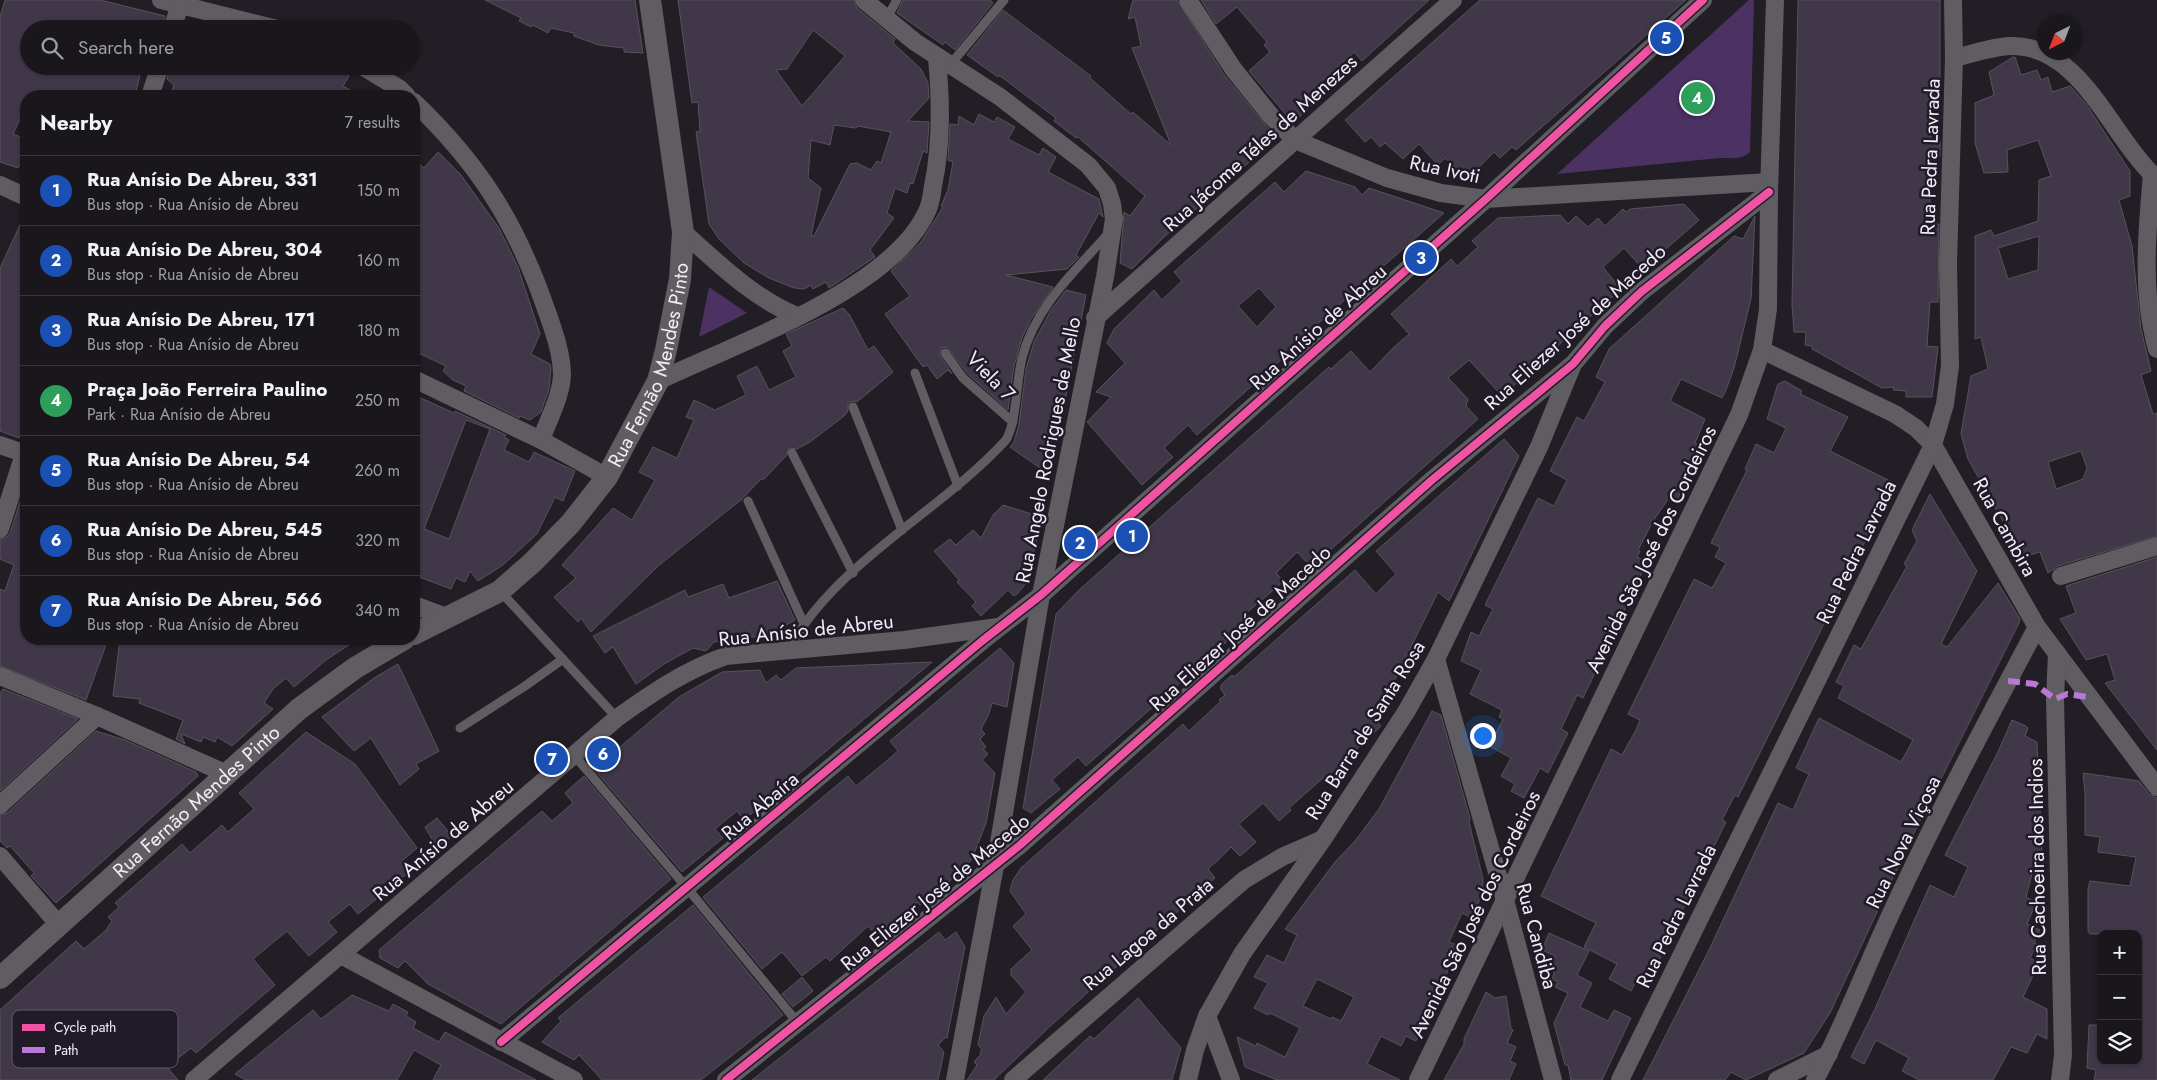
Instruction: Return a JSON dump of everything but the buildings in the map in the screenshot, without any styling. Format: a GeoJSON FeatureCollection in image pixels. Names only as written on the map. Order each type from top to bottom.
{"type":"FeatureCollection","features":[{"type":"Feature","properties":{"kind":"street"},"geometry":{"type":"LineString","coordinates":[[161,0],[241,20]]}},
{"type":"Feature","properties":{"kind":"street","name":"Rua Fernão Mendes Pinto"},"geometry":{"type":"LineString","coordinates":[[420,631],[500,591],[571,523],[608,477],[658,381],[680,278],[683,232],[650,0]]}},
{"type":"Feature","properties":{"kind":"street","name":"Rua Angelo Rodrigues de Mello"},"geometry":{"type":"LineString","coordinates":[[864,0],[886,19],[944,62],[1000,97],[1088,165],[1107,188],[1112,204],[1112,230],[1105,277],[1041,595],[956,1080]]}},
{"type":"Feature","properties":{"kind":"street","name":"Rua Ivoti"},"geometry":{"type":"LineString","coordinates":[[1188,0],[1234,70],[1271,116],[1294,140],[1387,178],[1441,193],[1486,199],[1769,187]]}},
{"type":"Feature","properties":{"kind":"street","name":"Rua Jácome Téles de Menezes"},"geometry":{"type":"LineString","coordinates":[[1096,318],[1453,0]]}},
{"type":"Feature","properties":{"kind":"street","name":"Rua Anísio de Abreu"},"geometry":{"type":"LineString","coordinates":[[1041,595],[1486,199],[1703,0]]}},
{"type":"Feature","properties":{"kind":"street","name":"Avenida São José dos Cordeiros"},"geometry":{"type":"LineString","coordinates":[[1418,1080],[1739,415],[1762,350],[1768,309],[1769,187],[1776,0]]}},
{"type":"Feature","properties":{"kind":"street","name":"Rua Pedra Lavrada"},"geometry":{"type":"LineString","coordinates":[[1620,1080],[1933,445],[1945,404],[1950,366],[1948,263],[1954,58],[1953,0]]}},
{"type":"Feature","properties":{"kind":"street"},"geometry":{"type":"LineString","coordinates":[[175,20],[180,5]]}},
{"type":"Feature","properties":{"kind":"street"},"geometry":{"type":"LineString","coordinates":[[1954,58],[2009,46],[2030,47],[2050,55],[2064,64],[2082,84],[2155,174],[2147,235],[2147,272],[2157,349]]}},
{"type":"Feature","properties":{"kind":"street"},"geometry":{"type":"LineString","coordinates":[[658,381],[797,316],[862,280],[897,253],[912,235],[928,208],[938,163],[944,62]]}},
{"type":"Feature","properties":{"kind":"street"},"geometry":{"type":"LineString","coordinates":[[152,90],[157,75]]}},
{"type":"Feature","properties":{"kind":"street"},"geometry":{"type":"LineString","coordinates":[[377,75],[401,90]]}},
{"type":"Feature","properties":{"kind":"street"},"geometry":{"type":"LineString","coordinates":[[420,108],[447,137],[489,188],[516,232],[528,261],[552,328],[560,359],[562,376],[558,396],[541,440]]}},
{"type":"Feature","properties":{"kind":"street"},"geometry":{"type":"LineString","coordinates":[[0,185],[20,194]]}},
{"type":"Feature","properties":{"kind":"street","name":"Rua Eliezer José de Macedo"},"geometry":{"type":"LineString","coordinates":[[726,1080],[995,866],[1432,480],[1573,364],[1592,340],[1641,292],[1769,187]]}},
{"type":"Feature","properties":{"kind":"street"},"geometry":{"type":"LineString","coordinates":[[683,232],[724,270],[778,308],[797,316]]}},
{"type":"Feature","properties":{"kind":"street","name":"Rua Cambira"},"geometry":{"type":"LineString","coordinates":[[1762,350],[1895,414],[1916,428],[1933,445],[2037,627],[2157,787]]}},
{"type":"Feature","properties":{"kind":"street","name":"Rua Barra de Santa Rosa"},"geometry":{"type":"LineString","coordinates":[[1188,1080],[1195,1050],[1207,1016],[1242,954],[1323,839],[1406,712],[1436,659],[1540,447],[1573,364]]}},
{"type":"Feature","properties":{"kind":"street"},"geometry":{"type":"LineString","coordinates":[[420,382],[541,440],[608,477]]}},
{"type":"Feature","properties":{"kind":"street"},"geometry":{"type":"LineString","coordinates":[[0,445],[20,450]]}},
{"type":"Feature","properties":{"kind":"street"},"geometry":{"type":"LineString","coordinates":[[0,528],[20,470]]}},
{"type":"Feature","properties":{"kind":"street"},"geometry":{"type":"LineString","coordinates":[[2061,576],[2157,546]]}},
{"type":"Feature","properties":{"kind":"street","name":"Rua Abaíra"},"geometry":{"type":"LineString","coordinates":[[501,1042],[1001,626],[1041,595]]}},
{"type":"Feature","properties":{"kind":"street"},"geometry":{"type":"LineString","coordinates":[[420,607],[446,618]]}},
{"type":"Feature","properties":{"kind":"street","name":"Rua Anísio de Abreu"},"geometry":{"type":"LineString","coordinates":[[201,1078],[617,718],[667,683],[699,666],[726,656],[904,640],[1001,626]]}},
{"type":"Feature","properties":{"kind":"street","name":"Rua Nova Viçosa"},"geometry":{"type":"LineString","coordinates":[[1816,1080],[1894,907],[1988,717],[2037,627]]}},
{"type":"Feature","properties":{"kind":"street","name":"Rua Fernão Mendes Pinto"},"geometry":{"type":"LineString","coordinates":[[0,978],[299,710],[355,668],[394,645]]}},
{"type":"Feature","properties":{"kind":"street","name":"Rua Cachoeira dos Indios"},"geometry":{"type":"LineString","coordinates":[[2057,653],[2055,698],[2063,1055],[2060,1080]]}},
{"type":"Feature","properties":{"kind":"street","name":"Rua Candiba"},"geometry":{"type":"LineString","coordinates":[[1436,659],[1506,900],[1553,1080]]}},
{"type":"Feature","properties":{"kind":"street"},"geometry":{"type":"LineString","coordinates":[[0,676],[97,716],[227,774]]}},
{"type":"Feature","properties":{"kind":"street"},"geometry":{"type":"LineString","coordinates":[[0,805],[97,716]]}},
{"type":"Feature","properties":{"kind":"street","name":"Rua Lagoa da Prata"},"geometry":{"type":"LineString","coordinates":[[1013,1080],[1244,880],[1282,857],[1323,839]]}},
{"type":"Feature","properties":{"kind":"street"},"geometry":{"type":"LineString","coordinates":[[0,856],[59,925]]}},
{"type":"Feature","properties":{"kind":"street"},"geometry":{"type":"LineString","coordinates":[[341,955],[574,1080]]}},
{"type":"Feature","properties":{"kind":"street"},"geometry":{"type":"LineString","coordinates":[[1207,1016],[1232,1080]]}},
{"type":"Feature","properties":{"kind":"street"},"geometry":{"type":"LineString","coordinates":[[1777,1080],[1829,1054]]}},
{"type":"Feature","properties":{"kind":"lane"},"geometry":{"type":"LineString","coordinates":[[886,19],[897,0]]}},
{"type":"Feature","properties":{"kind":"lane"},"geometry":{"type":"LineString","coordinates":[[944,62],[1004,0]]}},
{"type":"Feature","properties":{"kind":"lane"},"geometry":{"type":"LineString","coordinates":[[788,650],[804,624],[853,573],[902,530],[958,486],[1006,440],[1011,431],[1016,389],[1023,356],[1033,329],[1048,301],[1112,230]]}},
{"type":"Feature","properties":{"kind":"lane","name":"Viela 7"},"geometry":{"type":"LineString","coordinates":[[945,352],[963,378],[1012,422]]}},
{"type":"Feature","properties":{"kind":"lane"},"geometry":{"type":"LineString","coordinates":[[915,373],[958,486]]}},
{"type":"Feature","properties":{"kind":"lane"},"geometry":{"type":"LineString","coordinates":[[853,407],[902,530]]}},
{"type":"Feature","properties":{"kind":"lane"},"geometry":{"type":"LineString","coordinates":[[792,453],[817,498],[853,573]]}},
{"type":"Feature","properties":{"kind":"lane"},"geometry":{"type":"LineString","coordinates":[[748,501],[804,624]]}},
{"type":"Feature","properties":{"kind":"lane"},"geometry":{"type":"LineString","coordinates":[[500,591],[617,718]]}},
{"type":"Feature","properties":{"kind":"lane"},"geometry":{"type":"LineString","coordinates":[[460,728],[563,659]]}},
{"type":"Feature","properties":{"kind":"lane"},"geometry":{"type":"LineString","coordinates":[[574,756],[687,888],[798,1023]]}},
{"type":"Feature","properties":{"kind":"shaded area"},"geometry":{"type":"Polygon","coordinates":[[[1749,0],[1754,0],[1750,152],[1747,155],[1736,158],[1557,174],[1749,0]]]}},
{"type":"Feature","properties":{"kind":"shaded area"},"geometry":{"type":"Polygon","coordinates":[[[709,287],[747,313],[699,337],[709,287]]]}},
{"type":"Feature","properties":{"kind":"marked path"},"geometry":{"type":"LineString","coordinates":[[2008,681],[2035,684],[2055,699],[2067,694],[2087,697]]}},
{"type":"Feature","properties":{"kind":"cycle path"},"geometry":{"type":"LineString","coordinates":[[501,1042],[982,641],[1041,595],[1486,199],[1703,0]]}},
{"type":"Feature","properties":{"kind":"cycle path"},"geometry":{"type":"LineString","coordinates":[[726,1080],[1020,845],[1432,480],[1573,364],[1605,326],[1641,292],[1769,192]]}},
{"type":"Feature","properties":{"kind":"place","name":"Rua Anísio De Abreu, 54"},"geometry":{"type":"Point","coordinates":[1666,38]}},
{"type":"Feature","properties":{"kind":"place","name":"Praça João Ferreira Paulino"},"geometry":{"type":"Point","coordinates":[1697,98]}},
{"type":"Feature","properties":{"kind":"place","name":"Rua Anísio De Abreu, 171"},"geometry":{"type":"Point","coordinates":[1421,258]}},
{"type":"Feature","properties":{"kind":"place","name":"Rua Anísio De Abreu, 331"},"geometry":{"type":"Point","coordinates":[1132,536]}},
{"type":"Feature","properties":{"kind":"place","name":"Rua Anísio De Abreu, 304"},"geometry":{"type":"Point","coordinates":[1080,543]}},
{"type":"Feature","properties":{"kind":"place","name":"Rua Anísio De Abreu, 545"},"geometry":{"type":"Point","coordinates":[603,754]}},
{"type":"Feature","properties":{"kind":"place","name":"Rua Anísio De Abreu, 566"},"geometry":{"type":"Point","coordinates":[552,759]}}]}
